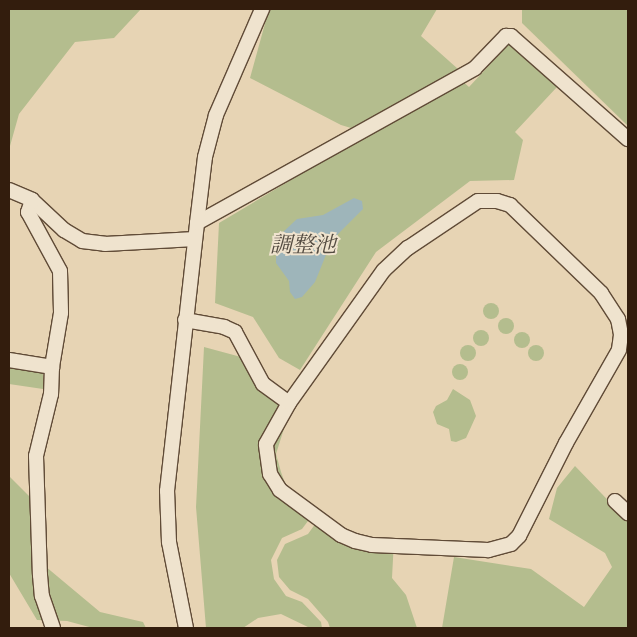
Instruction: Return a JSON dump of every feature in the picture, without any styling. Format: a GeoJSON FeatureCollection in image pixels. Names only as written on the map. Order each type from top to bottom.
{"type":"FeatureCollection","features":[{"type":"Feature","properties":{"kind":"street"},"geometry":{"type":"LineString","coordinates":[[186,628],[167,520],[167,491],[205,156],[216,115],[262,9]]}},
{"type":"Feature","properties":{"kind":"street"},"geometry":{"type":"LineString","coordinates":[[197,223],[475,68],[506,36],[511,36],[628,139]]}},
{"type":"Feature","properties":{"kind":"street"},"geometry":{"type":"LineString","coordinates":[[9,190],[32,200],[64,230],[82,241],[105,244],[195,239]]}},
{"type":"Feature","properties":{"kind":"street"},"geometry":{"type":"LineString","coordinates":[[32,200],[28,212],[60,270],[61,313],[52,367],[51,394],[36,470],[40,507],[40,574],[42,596],[53,628]]}},
{"type":"Feature","properties":{"kind":"street"},"geometry":{"type":"LineString","coordinates":[[478,201],[496,201],[520,213],[601,293],[618,319],[622,335],[614,363],[566,443],[519,536],[499,549],[372,545],[341,535],[292,500],[270,474],[266,444],[289,403],[384,270],[416,242],[478,201]]}},
{"type":"Feature","properties":{"kind":"street"},"geometry":{"type":"LineString","coordinates":[[185,320],[224,327],[235,332],[263,384],[289,403]]}},
{"type":"Feature","properties":{"kind":"street"},"geometry":{"type":"LineString","coordinates":[[9,360],[52,367]]}},
{"type":"Feature","properties":{"kind":"street"},"geometry":{"type":"LineString","coordinates":[[615,501],[628,512]]}},
{"type":"Feature","properties":{"kind":"green space"},"geometry":{"type":"Polygon","coordinates":[[[9,9],[141,9],[114,38],[75,42],[19,114],[10,146],[9,9]]]}},
{"type":"Feature","properties":{"kind":"green space"},"geometry":{"type":"Polygon","coordinates":[[[269,9],[437,9],[421,36],[458,69],[351,128],[341,125],[250,78],[269,9]]]}},
{"type":"Feature","properties":{"kind":"green space"},"geometry":{"type":"Polygon","coordinates":[[[522,9],[628,9],[628,126],[522,23],[522,9]]]}},
{"type":"Feature","properties":{"kind":"green space"},"geometry":{"type":"Polygon","coordinates":[[[510,43],[557,87],[515,132],[523,140],[514,180],[470,181],[376,252],[300,370],[279,358],[253,317],[215,303],[219,223],[460,79],[469,87],[510,43]]]}},
{"type":"Feature","properties":{"kind":"green space"},"geometry":{"type":"Polygon","coordinates":[[[488,303],[494,303],[499,308],[497,317],[488,319],[483,314],[483,308],[488,303]]]}},
{"type":"Feature","properties":{"kind":"green space"},"geometry":{"type":"Polygon","coordinates":[[[503,318],[509,318],[514,323],[512,332],[503,334],[498,329],[498,323],[503,318]]]}},
{"type":"Feature","properties":{"kind":"green space"},"geometry":{"type":"Polygon","coordinates":[[[478,330],[484,330],[489,335],[487,344],[478,346],[473,341],[473,335],[478,330]]]}},
{"type":"Feature","properties":{"kind":"green space"},"geometry":{"type":"Polygon","coordinates":[[[519,332],[525,332],[530,337],[528,346],[519,348],[514,343],[514,337],[519,332]]]}},
{"type":"Feature","properties":{"kind":"green space"},"geometry":{"type":"Polygon","coordinates":[[[465,345],[471,345],[476,350],[474,359],[465,361],[460,356],[460,350],[465,345]]]}},
{"type":"Feature","properties":{"kind":"green space"},"geometry":{"type":"Polygon","coordinates":[[[533,345],[539,345],[544,350],[542,359],[533,361],[528,356],[528,350],[533,345]]]}},
{"type":"Feature","properties":{"kind":"green space"},"geometry":{"type":"Polygon","coordinates":[[[204,347],[241,357],[283,393],[287,419],[276,454],[286,486],[314,513],[302,529],[282,538],[271,560],[274,579],[286,596],[302,602],[321,622],[322,628],[310,628],[281,614],[258,618],[243,628],[206,628],[196,507],[204,347]]]}},
{"type":"Feature","properties":{"kind":"green space"},"geometry":{"type":"Polygon","coordinates":[[[457,364],[463,364],[468,369],[466,378],[457,380],[452,375],[452,369],[457,364]]]}},
{"type":"Feature","properties":{"kind":"green space"},"geometry":{"type":"Polygon","coordinates":[[[9,365],[43,371],[43,389],[9,384],[9,365]]]}},
{"type":"Feature","properties":{"kind":"green space"},"geometry":{"type":"Polygon","coordinates":[[[453,389],[470,400],[476,416],[466,438],[456,442],[451,441],[449,429],[437,424],[433,412],[436,406],[447,400],[453,389]]]}},
{"type":"Feature","properties":{"kind":"green space"},"geometry":{"type":"Polygon","coordinates":[[[575,466],[628,521],[628,628],[442,628],[454,557],[531,569],[584,607],[612,567],[605,553],[549,519],[557,488],[575,466]]]}},
{"type":"Feature","properties":{"kind":"green space"},"geometry":{"type":"Polygon","coordinates":[[[9,476],[31,498],[33,556],[100,612],[143,622],[146,628],[93,628],[67,621],[37,620],[9,573],[9,476]]]}},
{"type":"Feature","properties":{"kind":"green space"},"geometry":{"type":"Polygon","coordinates":[[[321,516],[360,536],[394,540],[392,578],[406,595],[417,628],[330,628],[328,622],[308,599],[290,590],[279,577],[277,560],[285,544],[308,534],[321,516]]]}},
{"type":"Feature","properties":{"kind":"water","name":"調整池"},"geometry":{"type":"Polygon","coordinates":[[[354,198],[362,201],[363,209],[332,240],[315,282],[302,297],[295,299],[290,292],[289,281],[276,263],[276,251],[282,233],[297,219],[323,215],[354,198]]]}}]}
